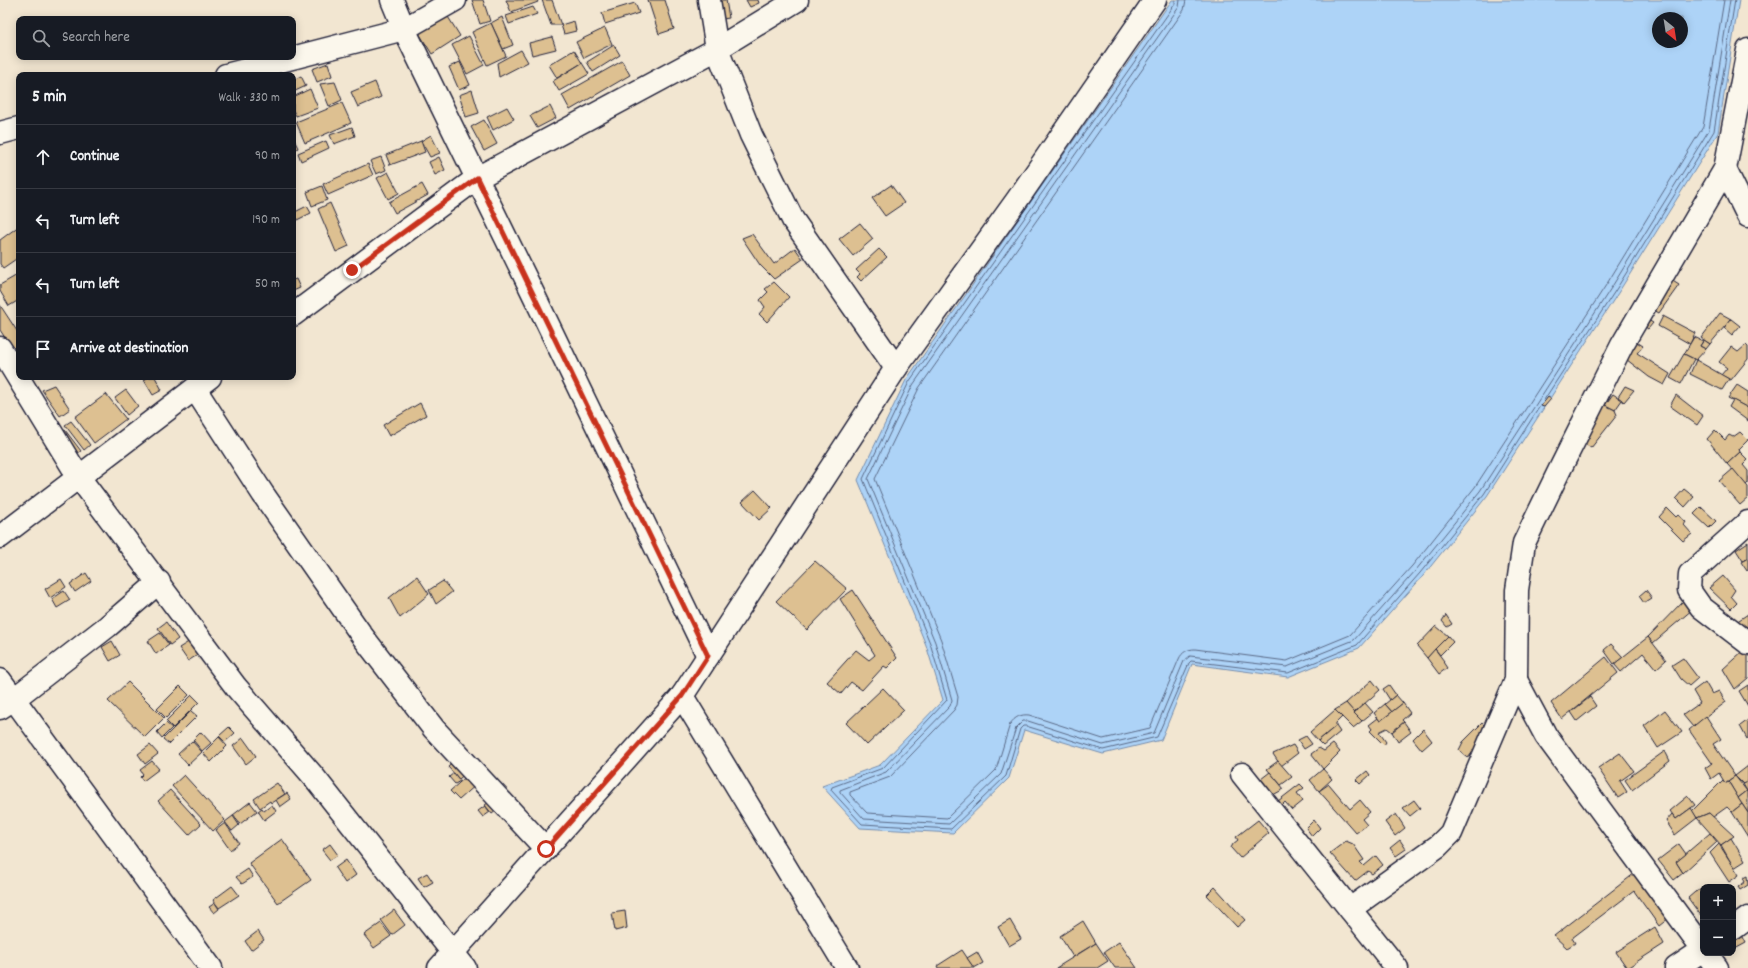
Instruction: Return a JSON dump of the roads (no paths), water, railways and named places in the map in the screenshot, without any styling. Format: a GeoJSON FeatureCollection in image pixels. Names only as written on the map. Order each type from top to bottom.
{"type":"FeatureCollection","features":[{"type":"Feature","properties":{"kind":"street"},"geometry":{"type":"LineString","coordinates":[[392,0],[404,29],[708,656]]}},
{"type":"Feature","properties":{"kind":"street"},"geometry":{"type":"LineString","coordinates":[[296,57],[404,29],[455,0]]}},
{"type":"Feature","properties":{"kind":"street"},"geometry":{"type":"LineString","coordinates":[[709,0],[717,49],[751,135],[793,220],[896,368]]}},
{"type":"Feature","properties":{"kind":"street"},"geometry":{"type":"LineString","coordinates":[[296,313],[477,178],[717,49],[797,0]]}},
{"type":"Feature","properties":{"kind":"street"},"geometry":{"type":"LineString","coordinates":[[439,968],[459,960],[546,849],[682,696],[896,368],[1018,200],[1155,0]]}},
{"type":"Feature","properties":{"kind":"street"},"geometry":{"type":"LineString","coordinates":[[1350,909],[1438,846],[1451,833],[1516,680],[1517,590],[1524,544],[1622,345],[1725,169],[1748,50]]}},
{"type":"Feature","properties":{"kind":"street"},"geometry":{"type":"LineString","coordinates":[[238,72],[284,60]]}},
{"type":"Feature","properties":{"kind":"street"},"geometry":{"type":"LineString","coordinates":[[0,133],[16,129]]}},
{"type":"Feature","properties":{"kind":"street"},"geometry":{"type":"LineString","coordinates":[[1725,169],[1748,216]]}},
{"type":"Feature","properties":{"kind":"street"},"geometry":{"type":"LineString","coordinates":[[0,348],[16,374]]}},
{"type":"Feature","properties":{"kind":"street"},"geometry":{"type":"LineString","coordinates":[[20,380],[78,476],[159,582],[236,687],[314,777],[459,960]]}},
{"type":"Feature","properties":{"kind":"street"},"geometry":{"type":"LineString","coordinates":[[0,537],[205,380],[263,494],[363,637],[434,729],[546,849]]}},
{"type":"Feature","properties":{"kind":"street"},"geometry":{"type":"LineString","coordinates":[[1748,522],[1690,574],[1689,590],[1701,607],[1748,643]]}},
{"type":"Feature","properties":{"kind":"street"},"geometry":{"type":"LineString","coordinates":[[7,704],[108,626],[159,582]]}},
{"type":"Feature","properties":{"kind":"street"},"geometry":{"type":"LineString","coordinates":[[0,680],[7,704],[211,968]]}},
{"type":"Feature","properties":{"kind":"street"},"geometry":{"type":"LineString","coordinates":[[1516,680],[1546,736],[1700,945]]}},
{"type":"Feature","properties":{"kind":"street"},"geometry":{"type":"LineString","coordinates":[[682,696],[847,968]]}},
{"type":"Feature","properties":{"kind":"street"},"geometry":{"type":"LineString","coordinates":[[1242,774],[1397,968]]}},
{"type":"Feature","properties":{"kind":"street"},"geometry":{"type":"LineString","coordinates":[[1736,926],[1748,918]]}},
{"type":"Feature","properties":{"kind":"street"},"geometry":{"type":"LineString","coordinates":[[1676,968],[1700,951]]}},
{"type":"Feature","properties":{"kind":"street"},"geometry":{"type":"LineString","coordinates":[[1708,956],[1717,968]]}},
{"type":"Feature","properties":{"kind":"water"},"geometry":{"type":"Polygon","coordinates":[[[1172,0],[1739,0],[1718,133],[1620,290],[1487,496],[1423,576],[1359,648],[1288,677],[1192,664],[1161,740],[1103,754],[1024,730],[1009,778],[953,833],[860,828],[822,786],[880,765],[943,700],[926,645],[858,480],[906,380],[1172,0]]]}}]}
